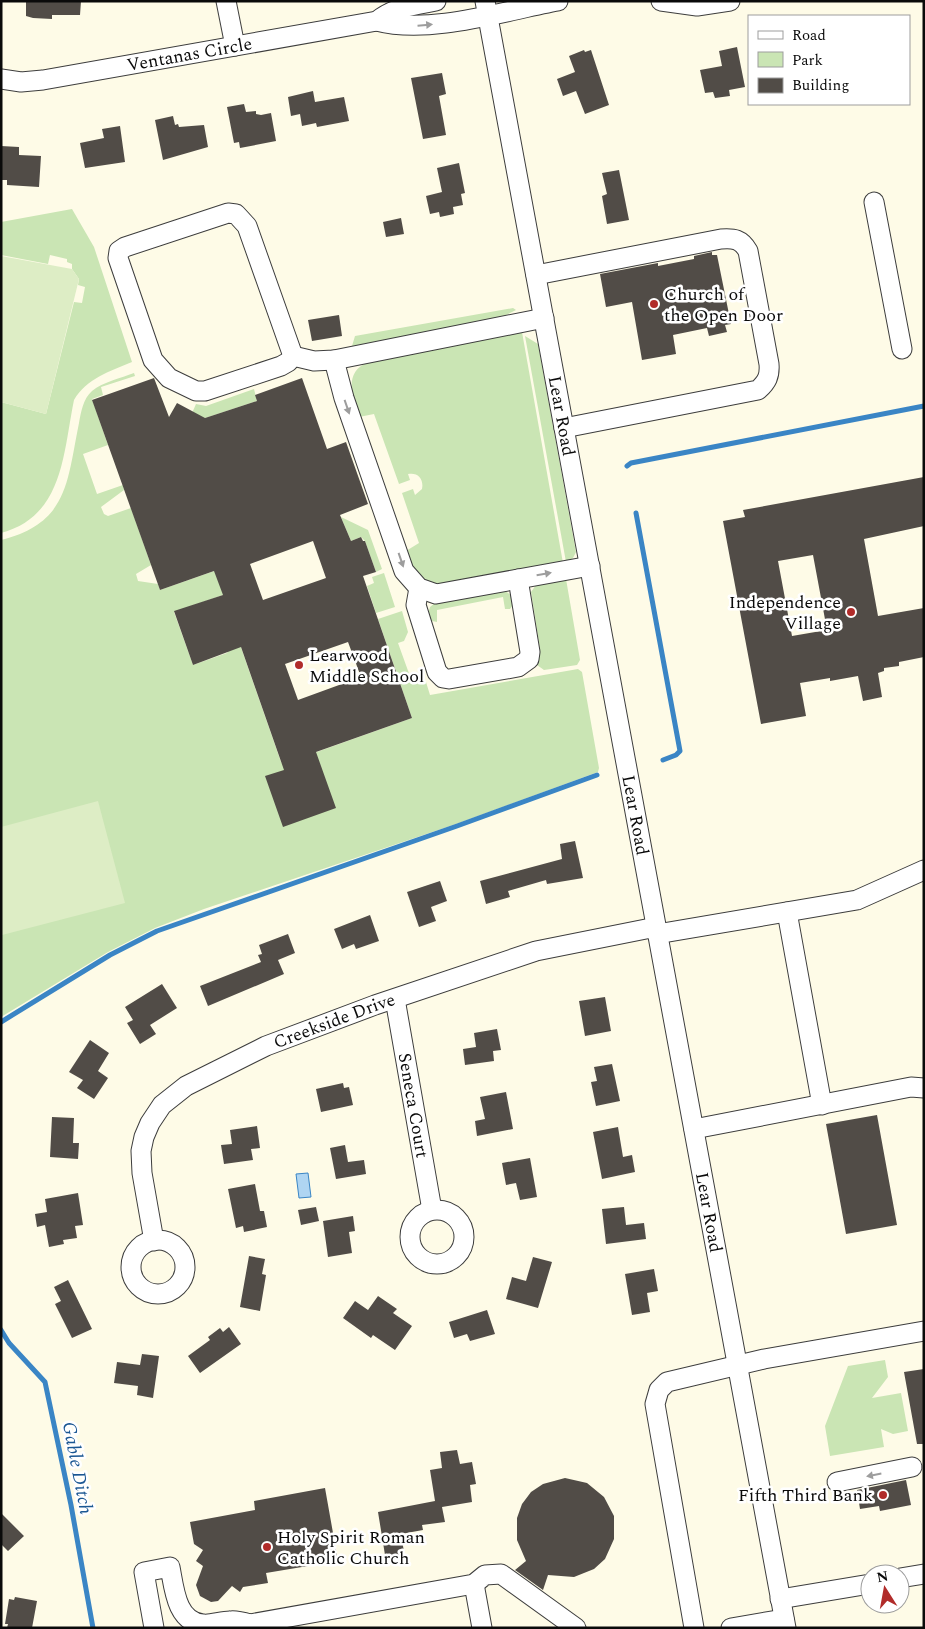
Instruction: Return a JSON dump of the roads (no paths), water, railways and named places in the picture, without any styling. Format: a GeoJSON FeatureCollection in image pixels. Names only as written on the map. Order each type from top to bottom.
{"type":"FeatureCollection","features":[{"type":"Feature","properties":{"kind":"street"},"geometry":{"type":"LineString","coordinates":[[226,1],[235,46]]}},
{"type":"Feature","properties":{"kind":"street","name":"Ventanas Circle"},"geometry":{"type":"LineString","coordinates":[[1,80],[21,82],[43,80],[235,46],[377,20],[386,14],[402,8],[436,1]]}},
{"type":"Feature","properties":{"kind":"street","name":"Ventanas Circle"},"geometry":{"type":"LineString","coordinates":[[377,20],[393,25],[412,26],[487,8],[558,1]]}},
{"type":"Feature","properties":{"kind":"street"},"geometry":{"type":"LineString","coordinates":[[662,1],[696,6],[730,1]]}},
{"type":"Feature","properties":{"kind":"street","name":"Lear Road"},"geometry":{"type":"LineString","coordinates":[[487,8],[785,1623]]}},
{"type":"Feature","properties":{"kind":"street"},"geometry":{"type":"LineString","coordinates":[[874,202],[902,349]]}},
{"type":"Feature","properties":{"kind":"street"},"geometry":{"type":"LineString","coordinates":[[236,214],[247,226],[293,356],[281,366],[205,391],[196,391],[169,378],[159,370],[153,360],[118,258],[119,251],[125,247],[219,216],[236,214]]}},
{"type":"Feature","properties":{"kind":"street"},"geometry":{"type":"LineString","coordinates":[[536,275],[734,238],[743,243],[748,251],[766,348],[770,374],[766,383],[758,390],[564,428]]}},
{"type":"Feature","properties":{"kind":"street"},"geometry":{"type":"LineString","coordinates":[[293,356],[314,361],[334,360],[544,318]]}},
{"type":"Feature","properties":{"kind":"street"},"geometry":{"type":"LineString","coordinates":[[334,360],[344,398],[404,572],[419,588],[436,594],[590,566]]}},
{"type":"Feature","properties":{"kind":"street"},"geometry":{"type":"LineString","coordinates":[[419,588],[416,605],[437,672],[443,678],[449,679],[518,667],[530,659],[518,579]]}},
{"type":"Feature","properties":{"kind":"street","name":"Creekside Drive"},"geometry":{"type":"LineString","coordinates":[[154,1241],[142,1174],[141,1151],[150,1123],[162,1105],[186,1086],[266,1046],[395,999],[536,952],[857,900],[924,870]]}},
{"type":"Feature","properties":{"kind":"street"},"geometry":{"type":"LineString","coordinates":[[787,912],[822,1105]]}},
{"type":"Feature","properties":{"kind":"street","name":"Seneca Court"},"geometry":{"type":"LineString","coordinates":[[395,999],[432,1210]]}},
{"type":"Feature","properties":{"kind":"street"},"geometry":{"type":"LineString","coordinates":[[694,1129],[912,1087],[924,1088]]}},
{"type":"Feature","properties":{"kind":"street"},"geometry":{"type":"LineString","coordinates":[[694,1628],[655,1404],[656,1396],[667,1382],[738,1367],[764,1359],[924,1331]]}},
{"type":"Feature","properties":{"kind":"street"},"geometry":{"type":"LineString","coordinates":[[837,1482],[912,1467]]}},
{"type":"Feature","properties":{"kind":"street"},"geometry":{"type":"LineString","coordinates":[[154,1628],[144,1572],[170,1567],[177,1602],[182,1612],[190,1619],[202,1624],[233,1620],[250,1624],[474,1584],[485,1575],[501,1574],[576,1628]]}},
{"type":"Feature","properties":{"kind":"street"},"geometry":{"type":"LineString","coordinates":[[910,1576],[924,1574]]}},
{"type":"Feature","properties":{"kind":"street"},"geometry":{"type":"LineString","coordinates":[[474,1584],[482,1628]]}},
{"type":"Feature","properties":{"kind":"street"},"geometry":{"type":"LineString","coordinates":[[780,1599],[860,1586]]}},
{"type":"Feature","properties":{"kind":"street"},"geometry":{"type":"LineString","coordinates":[[731,1628],[785,1623]]}},
{"type":"Feature","properties":{"kind":"water"},"geometry":{"type":"Polygon","coordinates":[[[308,1173],[311,1197],[299,1198],[296,1174],[308,1173]]]}},
{"type":"Feature","properties":{"kind":"waterway"},"geometry":{"type":"LineString","coordinates":[[627,466],[631,463],[924,406]]}},
{"type":"Feature","properties":{"kind":"waterway"},"geometry":{"type":"LineString","coordinates":[[636,513],[680,751],[676,755],[663,760]]}},
{"type":"Feature","properties":{"kind":"waterway"},"geometry":{"type":"LineString","coordinates":[[1,1022],[110,955],[157,931],[597,775]]}},
{"type":"Feature","properties":{"kind":"waterway","name":"Gable Ditch"},"geometry":{"type":"LineString","coordinates":[[1,1330],[9,1343],[45,1382],[71,1505],[93,1628]]}},
{"type":"Feature","properties":{"kind":"place","name":"Church of the Open Door"},"geometry":{"type":"Point","coordinates":[654,304]}},
{"type":"Feature","properties":{"kind":"place","name":"Independence Village"},"geometry":{"type":"Point","coordinates":[851,612]}},
{"type":"Feature","properties":{"kind":"place","name":"Learwood Middle School"},"geometry":{"type":"Point","coordinates":[299,665]}},
{"type":"Feature","properties":{"kind":"place","name":"Fifth Third Bank"},"geometry":{"type":"Point","coordinates":[883,1495]}},
{"type":"Feature","properties":{"kind":"place","name":"Holy Spirit Roman Catholic Church"},"geometry":{"type":"Point","coordinates":[267,1547]}}]}
